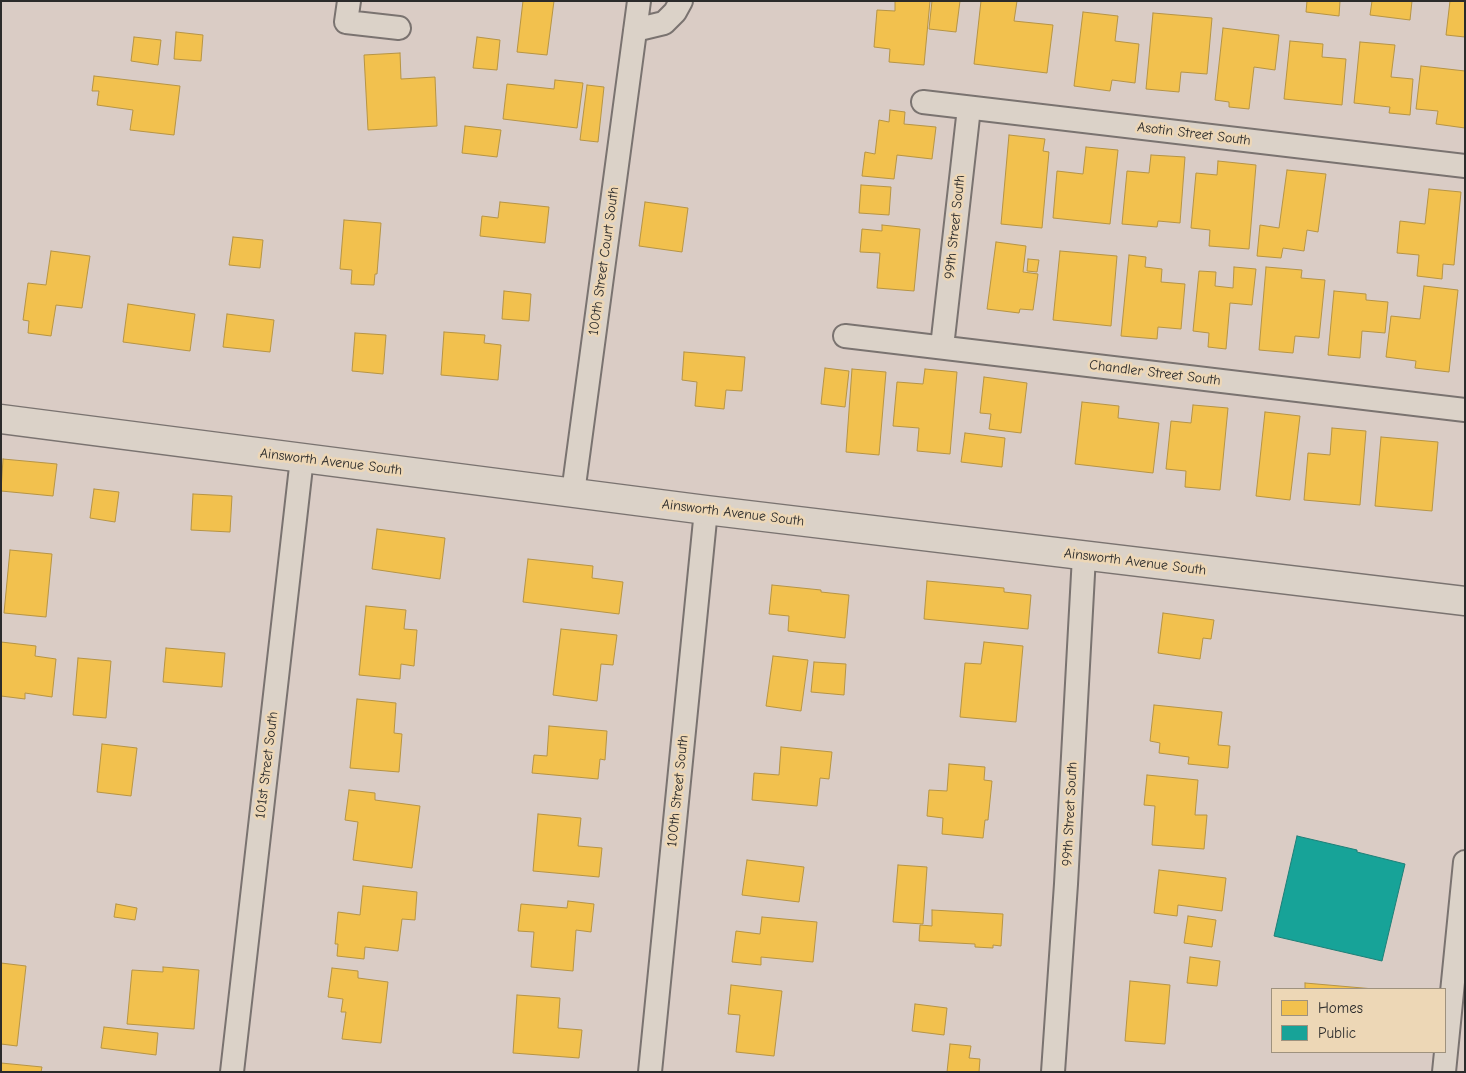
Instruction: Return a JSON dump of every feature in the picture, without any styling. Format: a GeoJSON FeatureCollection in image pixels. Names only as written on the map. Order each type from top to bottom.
{"type":"FeatureCollection","features":[{"type":"Feature","properties":{"kind":"street"},"geometry":{"type":"LineString","coordinates":[[350,1],[346,22],[399,28]]}},
{"type":"Feature","properties":{"kind":"street","name":"100th Street Court South"},"geometry":{"type":"LineString","coordinates":[[573,493],[639,1]]}},
{"type":"Feature","properties":{"kind":"street"},"geometry":{"type":"LineString","coordinates":[[635,30],[664,23],[675,12],[680,1]]}},
{"type":"Feature","properties":{"kind":"street","name":"Asotin Street South"},"geometry":{"type":"LineString","coordinates":[[923,102],[1465,166]]}},
{"type":"Feature","properties":{"kind":"street","name":"99th Street South"},"geometry":{"type":"LineString","coordinates":[[942,347],[968,108]]}},
{"type":"Feature","properties":{"kind":"street","name":"Chandler Street South"},"geometry":{"type":"LineString","coordinates":[[845,336],[1465,410]]}},
{"type":"Feature","properties":{"kind":"street","name":"Ainsworth Avenue South"},"geometry":{"type":"LineString","coordinates":[[1,419],[706,510],[1465,602]]}},
{"type":"Feature","properties":{"kind":"street","name":"101st Street South"},"geometry":{"type":"LineString","coordinates":[[232,1072],[302,458]]}},
{"type":"Feature","properties":{"kind":"street","name":"100th Street South"},"geometry":{"type":"LineString","coordinates":[[650,1072],[706,510]]}},
{"type":"Feature","properties":{"kind":"street","name":"99th Street South"},"geometry":{"type":"LineString","coordinates":[[1053,1072],[1066,884],[1084,556]]}},
{"type":"Feature","properties":{"kind":"street"},"geometry":{"type":"LineString","coordinates":[[1446,1052],[1465,862]]}},
{"type":"Feature","properties":{"kind":"street"},"geometry":{"type":"LineString","coordinates":[[1444,1072],[1446,1053]]}},
{"type":"Feature","properties":{"kind":"building: Homes"},"geometry":{"type":"Polygon","coordinates":[[[523,1],[554,1],[547,55],[517,52],[523,1]]]}},
{"type":"Feature","properties":{"kind":"building: Homes"},"geometry":{"type":"Polygon","coordinates":[[[895,1],[930,1],[924,65],[889,62],[890,49],[874,47],[877,10],[895,11],[895,1]]]}},
{"type":"Feature","properties":{"kind":"building: Homes"},"geometry":{"type":"Polygon","coordinates":[[[932,1],[960,1],[956,32],[929,29],[932,1]]]}},
{"type":"Feature","properties":{"kind":"building: Homes"},"geometry":{"type":"Polygon","coordinates":[[[981,1],[1017,1],[1014,21],[1053,25],[1047,73],[974,64],[981,1]]]}},
{"type":"Feature","properties":{"kind":"building: Homes"},"geometry":{"type":"Polygon","coordinates":[[[1307,1],[1340,1],[1339,16],[1306,12],[1307,1]]]}},
{"type":"Feature","properties":{"kind":"building: Homes"},"geometry":{"type":"Polygon","coordinates":[[[1372,1],[1412,1],[1410,20],[1370,15],[1372,1]]]}},
{"type":"Feature","properties":{"kind":"building: Homes"},"geometry":{"type":"Polygon","coordinates":[[[1450,1],[1465,1],[1465,37],[1446,35],[1450,1]]]}},
{"type":"Feature","properties":{"kind":"building: Homes"},"geometry":{"type":"Polygon","coordinates":[[[1083,12],[1118,16],[1115,41],[1139,44],[1135,83],[1112,80],[1110,91],[1074,86],[1083,12]]]}},
{"type":"Feature","properties":{"kind":"building: Homes"},"geometry":{"type":"Polygon","coordinates":[[[1153,13],[1212,18],[1207,74],[1181,72],[1179,92],[1146,89],[1153,13]]]}},
{"type":"Feature","properties":{"kind":"building: Homes"},"geometry":{"type":"Polygon","coordinates":[[[1223,28],[1279,35],[1275,70],[1254,67],[1249,109],[1229,107],[1229,102],[1215,100],[1223,28]]]}},
{"type":"Feature","properties":{"kind":"building: Homes"},"geometry":{"type":"Polygon","coordinates":[[[176,32],[203,35],[201,61],[174,59],[176,32]]]}},
{"type":"Feature","properties":{"kind":"building: Homes"},"geometry":{"type":"Polygon","coordinates":[[[134,37],[161,40],[158,65],[131,61],[134,37]]]}},
{"type":"Feature","properties":{"kind":"building: Homes"},"geometry":{"type":"Polygon","coordinates":[[[477,37],[500,40],[497,70],[473,68],[477,37]]]}},
{"type":"Feature","properties":{"kind":"building: Homes"},"geometry":{"type":"Polygon","coordinates":[[[1290,41],[1323,44],[1322,57],[1346,59],[1342,105],[1284,99],[1290,41]]]}},
{"type":"Feature","properties":{"kind":"building: Homes"},"geometry":{"type":"Polygon","coordinates":[[[1360,42],[1395,45],[1391,77],[1413,79],[1410,115],[1389,113],[1390,107],[1354,103],[1360,42]]]}},
{"type":"Feature","properties":{"kind":"building: Homes"},"geometry":{"type":"Polygon","coordinates":[[[400,53],[401,79],[435,77],[437,126],[368,130],[364,55],[400,53]]]}},
{"type":"Feature","properties":{"kind":"building: Homes"},"geometry":{"type":"Polygon","coordinates":[[[1421,66],[1465,71],[1465,128],[1436,124],[1438,111],[1416,109],[1421,66]]]}},
{"type":"Feature","properties":{"kind":"building: Homes"},"geometry":{"type":"Polygon","coordinates":[[[94,76],[180,86],[174,135],[130,130],[133,110],[97,105],[99,91],[92,91],[94,76]]]}},
{"type":"Feature","properties":{"kind":"building: Homes"},"geometry":{"type":"Polygon","coordinates":[[[555,80],[583,83],[577,128],[503,119],[507,84],[554,89],[555,80]]]}},
{"type":"Feature","properties":{"kind":"building: Homes"},"geometry":{"type":"Polygon","coordinates":[[[587,85],[604,87],[598,142],[580,140],[587,85]]]}},
{"type":"Feature","properties":{"kind":"building: Homes"},"geometry":{"type":"Polygon","coordinates":[[[890,110],[905,112],[904,124],[936,127],[932,159],[897,155],[894,179],[862,176],[865,152],[875,154],[879,120],[889,122],[890,110]]]}},
{"type":"Feature","properties":{"kind":"building: Homes"},"geometry":{"type":"Polygon","coordinates":[[[465,126],[501,130],[497,157],[462,153],[465,126]]]}},
{"type":"Feature","properties":{"kind":"building: Homes"},"geometry":{"type":"Polygon","coordinates":[[[1009,135],[1045,139],[1043,151],[1049,152],[1042,228],[1001,224],[1009,135]]]}},
{"type":"Feature","properties":{"kind":"building: Homes"},"geometry":{"type":"Polygon","coordinates":[[[1086,147],[1118,150],[1110,224],[1053,218],[1057,171],[1083,174],[1086,147]]]}},
{"type":"Feature","properties":{"kind":"building: Homes"},"geometry":{"type":"Polygon","coordinates":[[[1151,155],[1185,157],[1180,223],[1158,221],[1157,227],[1122,224],[1127,171],[1149,173],[1151,155]]]}},
{"type":"Feature","properties":{"kind":"building: Homes"},"geometry":{"type":"Polygon","coordinates":[[[1218,161],[1256,165],[1249,249],[1209,246],[1210,230],[1191,228],[1196,173],[1217,175],[1218,161]]]}},
{"type":"Feature","properties":{"kind":"building: Homes"},"geometry":{"type":"Polygon","coordinates":[[[1287,170],[1326,174],[1318,232],[1307,230],[1304,251],[1283,248],[1281,258],[1257,256],[1260,225],[1279,228],[1287,170]]]}},
{"type":"Feature","properties":{"kind":"building: Homes"},"geometry":{"type":"Polygon","coordinates":[[[861,185],[891,187],[889,215],[859,213],[861,185]]]}},
{"type":"Feature","properties":{"kind":"building: Homes"},"geometry":{"type":"Polygon","coordinates":[[[1429,189],[1461,192],[1454,265],[1443,264],[1442,279],[1417,276],[1419,255],[1397,253],[1400,221],[1425,224],[1429,189]]]}},
{"type":"Feature","properties":{"kind":"building: Homes"},"geometry":{"type":"Polygon","coordinates":[[[500,202],[549,207],[545,243],[480,236],[482,216],[498,218],[500,202]]]}},
{"type":"Feature","properties":{"kind":"building: Homes"},"geometry":{"type":"Polygon","coordinates":[[[645,202],[688,208],[682,252],[639,246],[645,202]]]}},
{"type":"Feature","properties":{"kind":"building: Homes"},"geometry":{"type":"Polygon","coordinates":[[[344,220],[381,223],[377,274],[375,274],[374,285],[351,284],[352,270],[340,269],[344,220]]]}},
{"type":"Feature","properties":{"kind":"building: Homes"},"geometry":{"type":"Polygon","coordinates":[[[882,225],[920,229],[914,291],[877,288],[880,253],[860,252],[862,229],[882,231],[882,225]]]}},
{"type":"Feature","properties":{"kind":"building: Homes"},"geometry":{"type":"Polygon","coordinates":[[[233,237],[263,240],[260,268],[229,265],[233,237]]]}},
{"type":"Feature","properties":{"kind":"building: Homes"},"geometry":{"type":"Polygon","coordinates":[[[996,242],[1026,246],[1023,272],[1038,274],[1033,310],[1020,309],[1019,313],[987,309],[996,242]]]}},
{"type":"Feature","properties":{"kind":"building: Homes"},"geometry":{"type":"Polygon","coordinates":[[[51,251],[90,256],[82,308],[56,305],[51,336],[28,333],[29,321],[23,320],[28,283],[46,285],[51,251]]]}},
{"type":"Feature","properties":{"kind":"building: Homes"},"geometry":{"type":"Polygon","coordinates":[[[1060,251],[1117,256],[1111,326],[1053,320],[1060,251]]]}},
{"type":"Feature","properties":{"kind":"building: Homes"},"geometry":{"type":"Polygon","coordinates":[[[1129,255],[1146,257],[1145,267],[1162,269],[1161,282],[1185,284],[1181,329],[1158,327],[1157,339],[1121,336],[1129,255]]]}},
{"type":"Feature","properties":{"kind":"building: Homes"},"geometry":{"type":"Polygon","coordinates":[[[1028,259],[1039,260],[1037,272],[1027,271],[1028,259]]]}},
{"type":"Feature","properties":{"kind":"building: Homes"},"geometry":{"type":"Polygon","coordinates":[[[1234,267],[1256,269],[1252,305],[1230,303],[1226,349],[1208,347],[1209,333],[1193,331],[1199,271],[1216,272],[1215,286],[1233,288],[1234,267]]]}},
{"type":"Feature","properties":{"kind":"building: Homes"},"geometry":{"type":"Polygon","coordinates":[[[1266,267],[1302,270],[1301,278],[1325,280],[1319,338],[1295,336],[1293,353],[1259,350],[1266,267]]]}},
{"type":"Feature","properties":{"kind":"building: Homes"},"geometry":{"type":"Polygon","coordinates":[[[1424,286],[1458,290],[1449,372],[1415,368],[1416,361],[1386,357],[1391,316],[1420,319],[1424,286]]]}},
{"type":"Feature","properties":{"kind":"building: Homes"},"geometry":{"type":"Polygon","coordinates":[[[504,291],[531,294],[529,321],[502,319],[504,291]]]}},
{"type":"Feature","properties":{"kind":"building: Homes"},"geometry":{"type":"Polygon","coordinates":[[[1334,291],[1366,294],[1366,300],[1388,302],[1385,333],[1362,331],[1360,358],[1328,355],[1334,291]]]}},
{"type":"Feature","properties":{"kind":"building: Homes"},"geometry":{"type":"Polygon","coordinates":[[[128,304],[195,314],[190,351],[123,342],[128,304]]]}},
{"type":"Feature","properties":{"kind":"building: Homes"},"geometry":{"type":"Polygon","coordinates":[[[227,314],[274,320],[270,352],[223,347],[227,314]]]}},
{"type":"Feature","properties":{"kind":"building: Homes"},"geometry":{"type":"Polygon","coordinates":[[[444,332],[485,335],[484,343],[501,345],[498,380],[441,375],[444,332]]]}},
{"type":"Feature","properties":{"kind":"building: Homes"},"geometry":{"type":"Polygon","coordinates":[[[355,333],[386,335],[383,374],[352,371],[355,333]]]}},
{"type":"Feature","properties":{"kind":"building: Homes"},"geometry":{"type":"Polygon","coordinates":[[[684,352],[745,357],[742,391],[726,390],[724,409],[695,406],[697,382],[682,380],[684,352]]]}},
{"type":"Feature","properties":{"kind":"building: Homes"},"geometry":{"type":"Polygon","coordinates":[[[825,368],[849,371],[845,407],[821,404],[825,368]]]}},
{"type":"Feature","properties":{"kind":"building: Homes"},"geometry":{"type":"Polygon","coordinates":[[[852,369],[886,372],[879,455],[846,452],[852,369]]]}},
{"type":"Feature","properties":{"kind":"building: Homes"},"geometry":{"type":"Polygon","coordinates":[[[925,369],[957,372],[950,454],[917,451],[919,428],[893,426],[897,382],[923,384],[925,369]]]}},
{"type":"Feature","properties":{"kind":"building: Homes"},"geometry":{"type":"Polygon","coordinates":[[[984,377],[1027,383],[1021,433],[989,429],[991,414],[980,413],[984,377]]]}},
{"type":"Feature","properties":{"kind":"building: Homes"},"geometry":{"type":"Polygon","coordinates":[[[1082,402],[1119,406],[1118,418],[1159,423],[1153,473],[1075,464],[1082,402]]]}},
{"type":"Feature","properties":{"kind":"building: Homes"},"geometry":{"type":"Polygon","coordinates":[[[1193,405],[1228,408],[1220,490],[1185,487],[1186,471],[1166,469],[1171,421],[1191,423],[1193,405]]]}},
{"type":"Feature","properties":{"kind":"building: Homes"},"geometry":{"type":"Polygon","coordinates":[[[1265,412],[1300,416],[1290,500],[1256,496],[1265,412]]]}},
{"type":"Feature","properties":{"kind":"building: Homes"},"geometry":{"type":"Polygon","coordinates":[[[1332,428],[1366,431],[1360,505],[1304,500],[1308,453],[1330,455],[1332,428]]]}},
{"type":"Feature","properties":{"kind":"building: Homes"},"geometry":{"type":"Polygon","coordinates":[[[965,433],[1005,438],[1002,467],[961,462],[965,433]]]}},
{"type":"Feature","properties":{"kind":"building: Homes"},"geometry":{"type":"Polygon","coordinates":[[[1381,437],[1438,442],[1432,511],[1375,506],[1381,437]]]}},
{"type":"Feature","properties":{"kind":"building: Homes"},"geometry":{"type":"Polygon","coordinates":[[[3,459],[57,464],[53,496],[1,491],[3,459]]]}},
{"type":"Feature","properties":{"kind":"building: Homes"},"geometry":{"type":"Polygon","coordinates":[[[94,489],[119,492],[115,522],[90,518],[94,489]]]}},
{"type":"Feature","properties":{"kind":"building: Homes"},"geometry":{"type":"Polygon","coordinates":[[[193,494],[232,496],[230,532],[191,530],[193,494]]]}},
{"type":"Feature","properties":{"kind":"building: Homes"},"geometry":{"type":"Polygon","coordinates":[[[377,529],[445,538],[440,579],[372,569],[377,529]]]}},
{"type":"Feature","properties":{"kind":"building: Homes"},"geometry":{"type":"Polygon","coordinates":[[[10,550],[52,554],[46,617],[4,613],[10,550]]]}},
{"type":"Feature","properties":{"kind":"building: Homes"},"geometry":{"type":"Polygon","coordinates":[[[528,559],[593,566],[592,578],[623,582],[619,614],[523,602],[528,559]]]}},
{"type":"Feature","properties":{"kind":"building: Homes"},"geometry":{"type":"Polygon","coordinates":[[[927,581],[1004,588],[1004,592],[1031,595],[1028,629],[924,619],[927,581]]]}},
{"type":"Feature","properties":{"kind":"building: Homes"},"geometry":{"type":"Polygon","coordinates":[[[772,585],[849,595],[845,638],[788,631],[789,616],[769,614],[772,585]]]}},
{"type":"Feature","properties":{"kind":"building: Homes"},"geometry":{"type":"Polygon","coordinates":[[[366,606],[406,610],[404,629],[417,630],[414,666],[401,664],[400,679],[359,675],[366,606]]]}},
{"type":"Feature","properties":{"kind":"building: Homes"},"geometry":{"type":"Polygon","coordinates":[[[1163,613],[1214,620],[1211,639],[1203,638],[1200,659],[1158,653],[1163,613]]]}},
{"type":"Feature","properties":{"kind":"building: Homes"},"geometry":{"type":"Polygon","coordinates":[[[561,629],[617,635],[613,665],[601,664],[597,701],[553,695],[561,629]]]}},
{"type":"Feature","properties":{"kind":"building: Homes"},"geometry":{"type":"Polygon","coordinates":[[[1,642],[36,646],[35,656],[56,659],[52,697],[25,693],[25,699],[1,696],[1,642]]]}},
{"type":"Feature","properties":{"kind":"building: Homes"},"geometry":{"type":"Polygon","coordinates":[[[984,642],[1023,646],[1016,722],[960,717],[965,663],[981,664],[984,642]]]}},
{"type":"Feature","properties":{"kind":"building: Homes"},"geometry":{"type":"Polygon","coordinates":[[[166,648],[225,653],[222,687],[163,682],[166,648]]]}},
{"type":"Feature","properties":{"kind":"building: Homes"},"geometry":{"type":"Polygon","coordinates":[[[773,656],[808,660],[801,711],[766,706],[773,656]]]}},
{"type":"Feature","properties":{"kind":"building: Homes"},"geometry":{"type":"Polygon","coordinates":[[[78,658],[111,661],[106,718],[73,715],[78,658]]]}},
{"type":"Feature","properties":{"kind":"building: Homes"},"geometry":{"type":"Polygon","coordinates":[[[814,662],[846,664],[844,695],[811,692],[814,662]]]}},
{"type":"Feature","properties":{"kind":"building: Homes"},"geometry":{"type":"Polygon","coordinates":[[[357,699],[396,703],[394,733],[402,734],[399,772],[350,768],[357,699]]]}},
{"type":"Feature","properties":{"kind":"building: Homes"},"geometry":{"type":"Polygon","coordinates":[[[1154,705],[1222,712],[1218,745],[1230,746],[1228,768],[1188,764],[1189,757],[1159,753],[1160,743],[1150,741],[1154,705]]]}},
{"type":"Feature","properties":{"kind":"building: Homes"},"geometry":{"type":"Polygon","coordinates":[[[549,726],[607,731],[605,760],[600,759],[598,779],[532,773],[534,755],[547,756],[549,726]]]}},
{"type":"Feature","properties":{"kind":"building: Homes"},"geometry":{"type":"Polygon","coordinates":[[[102,744],[137,748],[131,796],[97,792],[102,744]]]}},
{"type":"Feature","properties":{"kind":"building: Homes"},"geometry":{"type":"Polygon","coordinates":[[[781,747],[832,752],[829,779],[820,778],[817,806],[752,800],[754,773],[779,775],[781,747]]]}},
{"type":"Feature","properties":{"kind":"building: Homes"},"geometry":{"type":"Polygon","coordinates":[[[949,764],[985,767],[984,780],[992,781],[988,820],[985,820],[983,838],[942,834],[943,818],[927,816],[929,790],[947,791],[949,764]]]}},
{"type":"Feature","properties":{"kind":"building: Homes"},"geometry":{"type":"Polygon","coordinates":[[[1147,775],[1198,780],[1195,815],[1207,815],[1204,849],[1152,845],[1155,806],[1144,805],[1147,775]]]}},
{"type":"Feature","properties":{"kind":"building: Homes"},"geometry":{"type":"Polygon","coordinates":[[[349,790],[375,793],[375,800],[420,806],[412,868],[353,860],[358,822],[345,820],[349,790]]]}},
{"type":"Feature","properties":{"kind":"building: Homes"},"geometry":{"type":"Polygon","coordinates":[[[538,814],[581,818],[578,846],[602,848],[599,877],[533,871],[538,814]]]}},
{"type":"Feature","properties":{"kind":"building: Homes"},"geometry":{"type":"Polygon","coordinates":[[[747,860],[804,867],[799,902],[742,895],[747,860]]]}},
{"type":"Feature","properties":{"kind":"building: Homes"},"geometry":{"type":"Polygon","coordinates":[[[898,865],[927,867],[923,924],[893,922],[898,865]]]}},
{"type":"Feature","properties":{"kind":"building: Homes"},"geometry":{"type":"Polygon","coordinates":[[[1159,870],[1226,878],[1222,911],[1178,905],[1177,916],[1154,913],[1159,870]]]}},
{"type":"Feature","properties":{"kind":"building: Homes"},"geometry":{"type":"Polygon","coordinates":[[[363,886],[417,892],[415,920],[402,919],[398,951],[365,947],[364,959],[337,956],[338,944],[335,944],[338,912],[360,915],[363,886]]]}},
{"type":"Feature","properties":{"kind":"building: Homes"},"geometry":{"type":"Polygon","coordinates":[[[568,901],[594,904],[591,932],[576,930],[573,971],[531,967],[534,932],[518,931],[521,904],[567,908],[568,901]]]}},
{"type":"Feature","properties":{"kind":"building: Homes"},"geometry":{"type":"Polygon","coordinates":[[[116,904],[137,908],[135,920],[114,917],[116,904]]]}},
{"type":"Feature","properties":{"kind":"building: Homes"},"geometry":{"type":"Polygon","coordinates":[[[932,910],[1003,914],[1001,946],[993,945],[993,948],[975,947],[975,944],[919,941],[920,925],[932,926],[932,910]]]}},
{"type":"Feature","properties":{"kind":"building: Homes"},"geometry":{"type":"Polygon","coordinates":[[[1188,916],[1216,920],[1212,947],[1184,943],[1188,916]]]}},
{"type":"Feature","properties":{"kind":"building: Homes"},"geometry":{"type":"Polygon","coordinates":[[[762,917],[817,922],[813,962],[761,957],[761,965],[732,962],[736,931],[760,934],[762,917]]]}},
{"type":"Feature","properties":{"kind":"building: Homes"},"geometry":{"type":"Polygon","coordinates":[[[1190,957],[1220,961],[1217,986],[1187,983],[1190,957]]]}},
{"type":"Feature","properties":{"kind":"building: Homes"},"geometry":{"type":"Polygon","coordinates":[[[1,963],[26,966],[17,1046],[1,1044],[1,963]]]}},
{"type":"Feature","properties":{"kind":"building: Homes"},"geometry":{"type":"Polygon","coordinates":[[[163,967],[199,970],[194,1029],[127,1024],[132,970],[163,972],[163,967]]]}},
{"type":"Feature","properties":{"kind":"building: Homes"},"geometry":{"type":"Polygon","coordinates":[[[332,968],[358,971],[358,978],[388,982],[381,1043],[342,1039],[346,1012],[341,1012],[343,999],[328,997],[332,968]]]}},
{"type":"Feature","properties":{"kind":"building: Homes"},"geometry":{"type":"Polygon","coordinates":[[[1130,981],[1170,985],[1165,1044],[1125,1041],[1130,981]]]}},
{"type":"Feature","properties":{"kind":"building: Homes"},"geometry":{"type":"Polygon","coordinates":[[[1305,983],[1362,988],[1305,988],[1305,983]]]}},
{"type":"Feature","properties":{"kind":"building: Homes"},"geometry":{"type":"Polygon","coordinates":[[[731,985],[782,991],[774,1056],[736,1052],[740,1015],[728,1014],[731,985]]]}},
{"type":"Feature","properties":{"kind":"building: Homes"},"geometry":{"type":"Polygon","coordinates":[[[517,995],[560,998],[558,1028],[582,1030],[579,1058],[513,1053],[517,995]]]}},
{"type":"Feature","properties":{"kind":"building: Homes"},"geometry":{"type":"Polygon","coordinates":[[[915,1004],[947,1008],[944,1035],[912,1031],[915,1004]]]}},
{"type":"Feature","properties":{"kind":"building: Homes"},"geometry":{"type":"Polygon","coordinates":[[[104,1027],[158,1033],[156,1055],[101,1048],[104,1027]]]}},
{"type":"Feature","properties":{"kind":"building: Homes"},"geometry":{"type":"Polygon","coordinates":[[[950,1044],[971,1046],[969,1058],[980,1059],[979,1072],[947,1072],[950,1044]]]}},
{"type":"Feature","properties":{"kind":"building: Homes"},"geometry":{"type":"Polygon","coordinates":[[[1,1063],[42,1067],[41,1072],[1,1072],[1,1063]]]}},
{"type":"Feature","properties":{"kind":"building: Public"},"geometry":{"type":"Polygon","coordinates":[[[1297,836],[1357,850],[1357,852],[1405,864],[1382,961],[1274,936],[1297,836]]]}}]}
